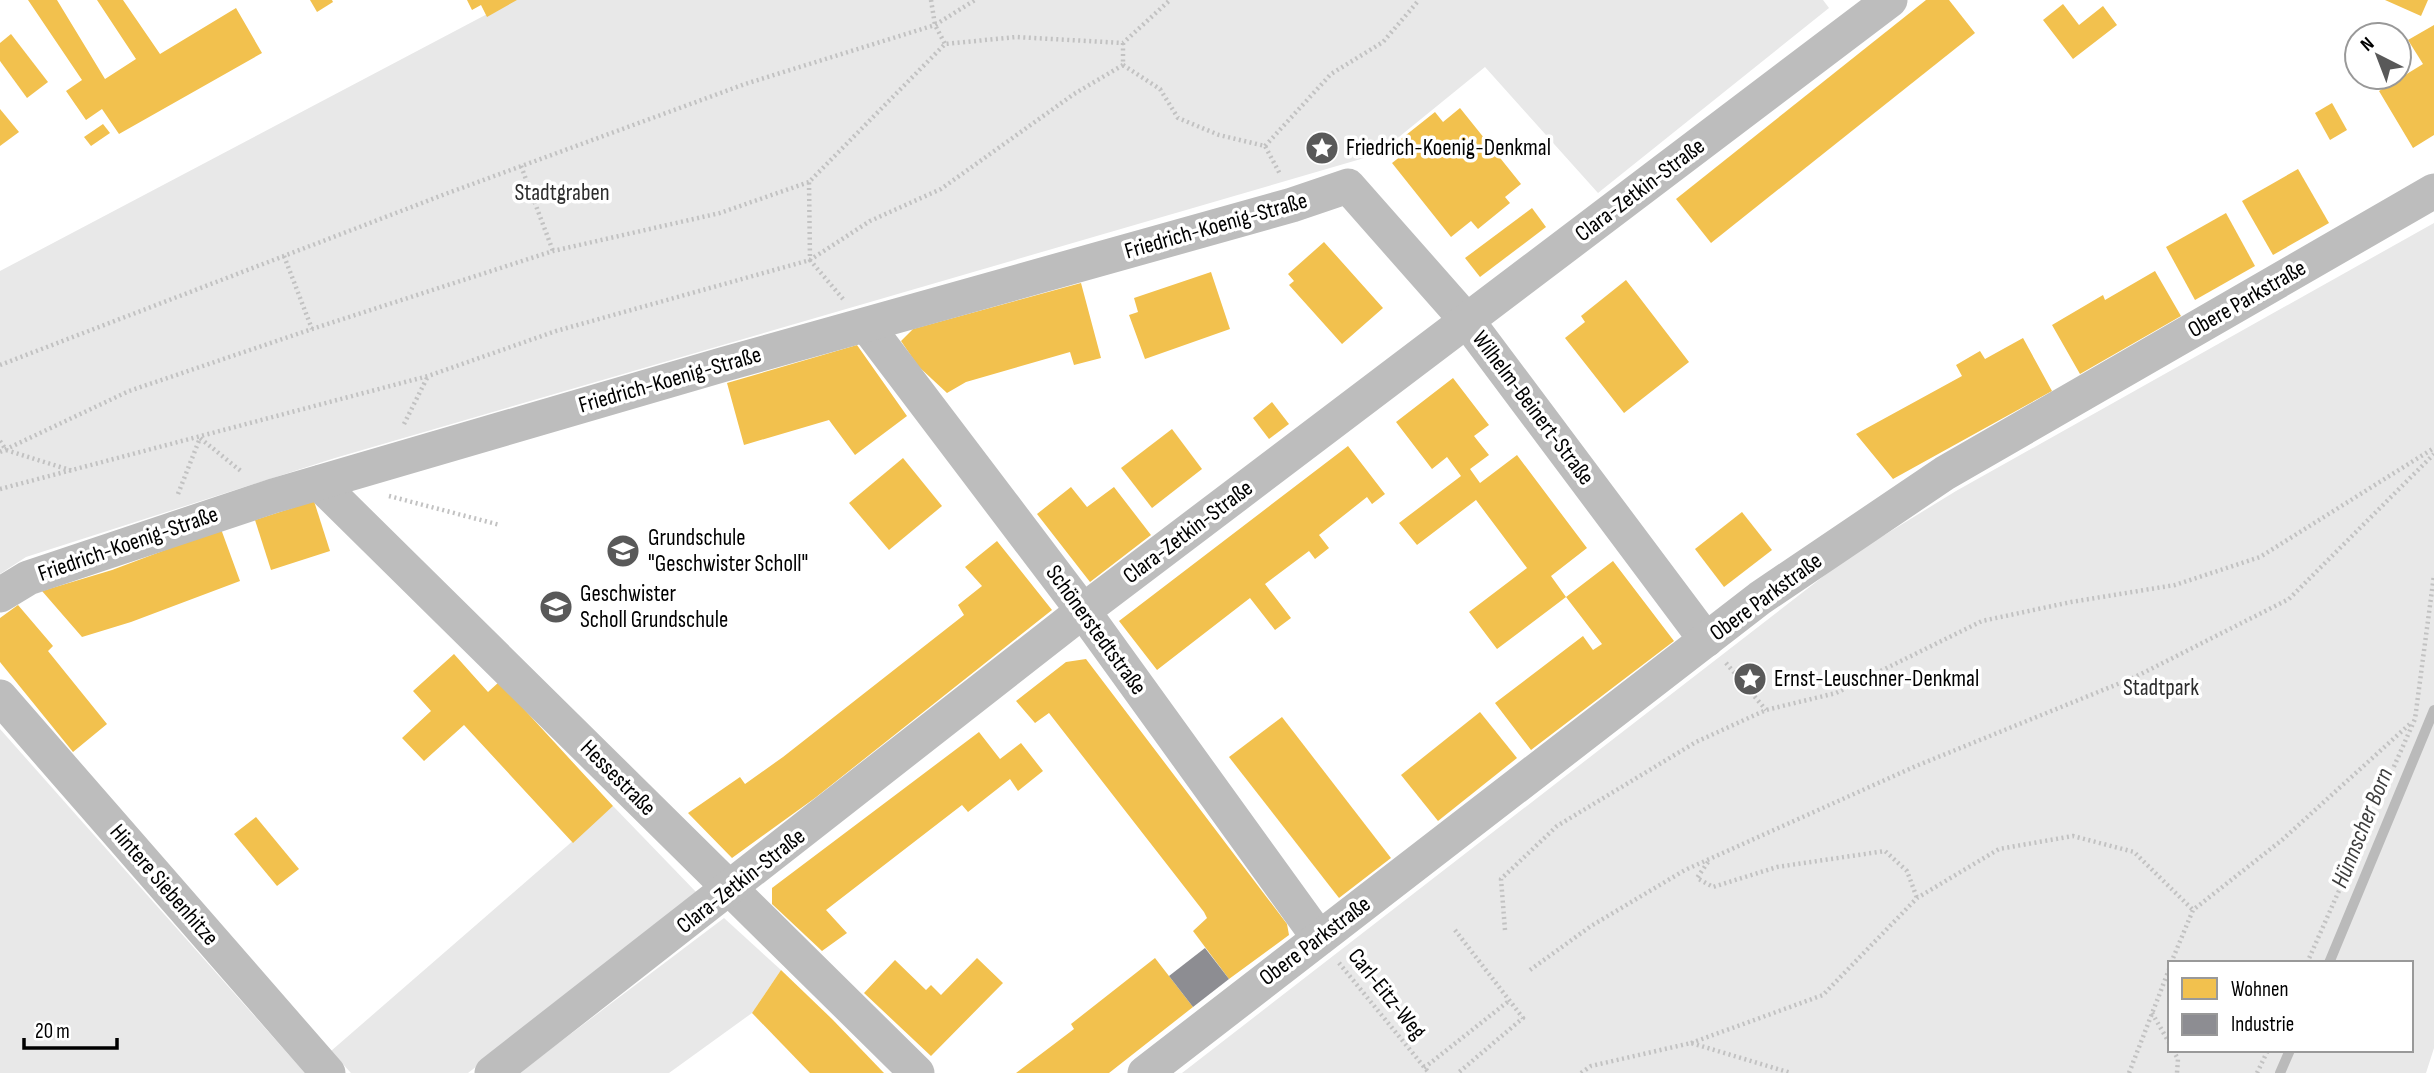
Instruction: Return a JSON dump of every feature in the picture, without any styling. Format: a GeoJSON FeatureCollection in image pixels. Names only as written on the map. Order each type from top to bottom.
{"type":"FeatureCollection","features":[{"type":"Feature","properties":{"kind":"street","name":"Clara-Zetkin-Straße"},"geometry":{"type":"LineString","coordinates":[[492,1073],[730,890],[1083,611],[1890,0]]}},
{"type":"Feature","properties":{"kind":"street","name":"Wilhelm-Beinert-Straße"},"geometry":{"type":"LineString","coordinates":[[1348,186],[1468,322],[1706,640]]}},
{"type":"Feature","properties":{"kind":"street","name":"Friedrich-Koenig-Straße"},"geometry":{"type":"LineString","coordinates":[[0,596],[28,578],[164,530],[319,482],[725,364],[1292,205],[1348,186]]}},
{"type":"Feature","properties":{"kind":"street","name":"Obere Parkstraße"},"geometry":{"type":"LineString","coordinates":[[1145,1073],[1760,598],[1945,473],[2434,191]]}},
{"type":"Feature","properties":{"kind":"street","name":"Schönerstedtstraße"},"geometry":{"type":"LineString","coordinates":[[867,326],[1083,611],[1319,938]]}},
{"type":"Feature","properties":{"kind":"street","name":"Hessestraße"},"geometry":{"type":"LineString","coordinates":[[319,482],[917,1073]]}},
{"type":"Feature","properties":{"kind":"street","name":"Hintere Siebenhitze"},"geometry":{"type":"LineString","coordinates":[[0,697],[328,1073]]}},
{"type":"Feature","properties":{"kind":"path"},"geometry":{"type":"LineString","coordinates":[[931,0],[935,25],[945,44]]}},
{"type":"Feature","properties":{"kind":"path"},"geometry":{"type":"LineString","coordinates":[[0,365],[521,166],[745,84],[935,25],[975,0]]}},
{"type":"Feature","properties":{"kind":"path"},"geometry":{"type":"LineString","coordinates":[[3,451],[129,391],[312,329],[553,251],[720,213],[809,181],[945,44],[1016,37],[1123,43],[1170,0]]}},
{"type":"Feature","properties":{"kind":"path"},"geometry":{"type":"LineString","coordinates":[[1265,146],[1331,74],[1383,42],[1419,0]]}},
{"type":"Feature","properties":{"kind":"path"},"geometry":{"type":"LineString","coordinates":[[1123,43],[1123,65]]}},
{"type":"Feature","properties":{"kind":"path"},"geometry":{"type":"LineString","coordinates":[[1123,65],[1160,89],[1178,118],[1219,135],[1265,146],[1281,176]]}},
{"type":"Feature","properties":{"kind":"path"},"geometry":{"type":"LineString","coordinates":[[0,489],[428,376],[556,331],[810,260],[870,221],[941,189],[1074,94],[1123,65]]}},
{"type":"Feature","properties":{"kind":"path"},"geometry":{"type":"LineString","coordinates":[[521,166],[553,251]]}},
{"type":"Feature","properties":{"kind":"path"},"geometry":{"type":"LineString","coordinates":[[809,181],[810,260],[867,326]]}},
{"type":"Feature","properties":{"kind":"path"},"geometry":{"type":"LineString","coordinates":[[284,256],[312,329]]}},
{"type":"Feature","properties":{"kind":"path"},"geometry":{"type":"LineString","coordinates":[[200,438],[273,496]]}},
{"type":"Feature","properties":{"kind":"path"},"geometry":{"type":"LineString","coordinates":[[164,530],[200,438]]}},
{"type":"Feature","properties":{"kind":"path"},"geometry":{"type":"LineString","coordinates":[[0,441],[3,451]]}},
{"type":"Feature","properties":{"kind":"path"},"geometry":{"type":"LineString","coordinates":[[1505,930],[1502,879],[1557,826],[1696,742],[1766,710],[1836,693],[1982,621],[2071,602],[2175,585],[2260,557],[2434,447]]}},
{"type":"Feature","properties":{"kind":"path"},"geometry":{"type":"LineString","coordinates":[[3,451],[74,471]]}},
{"type":"Feature","properties":{"kind":"path"},"geometry":{"type":"LineString","coordinates":[[1530,970],[1591,926],[1685,870],[1916,766],[2135,677],[2289,599],[2434,454]]}},
{"type":"Feature","properties":{"kind":"path"},"geometry":{"type":"LineString","coordinates":[[437,510],[500,525]]}},
{"type":"Feature","properties":{"kind":"path"},"geometry":{"type":"LineString","coordinates":[[2308,961],[2415,719],[2434,575]]}},
{"type":"Feature","properties":{"kind":"path"},"geometry":{"type":"LineString","coordinates":[[1706,640],[1766,710]]}},
{"type":"Feature","properties":{"kind":"path"},"geometry":{"type":"LineString","coordinates":[[2173,961],[2193,910],[2283,840],[2415,719]]}},
{"type":"Feature","properties":{"kind":"path"},"geometry":{"type":"LineString","coordinates":[[1581,1073],[1591,1066],[1691,1043],[1823,995],[1917,898],[1998,849],[2073,836],[2134,852],[2193,910]]}},
{"type":"Feature","properties":{"kind":"path"},"geometry":{"type":"LineString","coordinates":[[1709,859],[1697,878],[1713,887],[1777,867],[1885,851],[1908,871],[1917,898]]}},
{"type":"Feature","properties":{"kind":"path"},"geometry":{"type":"LineString","coordinates":[[1455,930],[1523,1018],[1458,1073]]}},
{"type":"Feature","properties":{"kind":"path","name":"Carl-Eitz-Weg"},"geometry":{"type":"LineString","coordinates":[[1319,938],[1427,1070]]}},
{"type":"Feature","properties":{"kind":"path"},"geometry":{"type":"LineString","coordinates":[[2129,1073],[2168,972]]}},
{"type":"Feature","properties":{"kind":"path"},"geometry":{"type":"LineString","coordinates":[[1427,1070],[1510,1000]]}},
{"type":"Feature","properties":{"kind":"path"},"geometry":{"type":"LineString","coordinates":[[2151,1012],[2168,1041]]}},
{"type":"Feature","properties":{"kind":"path"},"geometry":{"type":"LineString","coordinates":[[1691,1043],[1791,1073]]}},
{"type":"Feature","properties":{"kind":"path"},"geometry":{"type":"LineString","coordinates":[[2174,1052],[2178,1059],[2177,1073]]}},
{"type":"Feature","properties":{"kind":"path"},"geometry":{"type":"LineString","coordinates":[[2257,1073],[2267,1052]]}},
{"type":"Feature","properties":{"kind":"green space","name":"Stadtgraben"},"geometry":{"type":"Polygon","coordinates":[[[514,0],[1823,0],[1829,8],[1598,193],[1485,67],[1378,154],[335,458],[26,557],[0,574],[0,271],[514,0]]]}},
{"type":"Feature","properties":{"kind":"green space","name":"Stadtpark"},"geometry":{"type":"Polygon","coordinates":[[[2434,223],[2434,1048],[2426,1073],[1182,1073],[1847,558],[1956,491],[2434,223]]]}},
{"type":"Feature","properties":{"kind":"green space"},"geometry":{"type":"Polygon","coordinates":[[[0,729],[305,1073],[0,1073],[0,729]]]}},
{"type":"Feature","properties":{"kind":"green space"},"geometry":{"type":"Polygon","coordinates":[[[613,806],[698,894],[468,1073],[351,1073],[331,1051],[613,806]]]}},
{"type":"Feature","properties":{"kind":"green space"},"geometry":{"type":"Polygon","coordinates":[[[724,918],[781,970],[752,1013],[669,1073],[519,1073],[724,918]]]}},
{"type":"Feature","properties":{"kind":"building: Wohnen"},"geometry":{"type":"Polygon","coordinates":[[[28,0],[57,0],[105,79],[136,59],[97,0],[123,0],[160,54],[236,8],[262,53],[119,134],[102,109],[86,120],[66,91],[82,80],[28,0]]]}},
{"type":"Feature","properties":{"kind":"building: Wohnen"},"geometry":{"type":"Polygon","coordinates":[[[310,0],[332,0],[333,2],[317,12],[310,0]]]}},
{"type":"Feature","properties":{"kind":"building: Wohnen"},"geometry":{"type":"Polygon","coordinates":[[[467,0],[517,0],[487,17],[481,5],[472,10],[467,0]]]}},
{"type":"Feature","properties":{"kind":"building: Wohnen"},"geometry":{"type":"Polygon","coordinates":[[[1926,0],[1949,0],[1975,33],[1711,243],[1676,199],[1926,0]]]}},
{"type":"Feature","properties":{"kind":"building: Wohnen"},"geometry":{"type":"Polygon","coordinates":[[[2385,0],[2428,0],[2421,16],[2385,0]]]}},
{"type":"Feature","properties":{"kind":"building: Wohnen"},"geometry":{"type":"Polygon","coordinates":[[[2063,4],[2079,25],[2103,6],[2117,25],[2073,59],[2043,20],[2063,4]]]}},
{"type":"Feature","properties":{"kind":"building: Wohnen"},"geometry":{"type":"Polygon","coordinates":[[[2434,25],[2434,135],[2413,148],[2379,91],[2413,91],[2413,70],[2423,64],[2413,48],[2413,37],[2434,25]]]}},
{"type":"Feature","properties":{"kind":"building: Wohnen"},"geometry":{"type":"Polygon","coordinates":[[[11,34],[48,82],[27,98],[0,61],[0,43],[11,34]]]}},
{"type":"Feature","properties":{"kind":"building: Wohnen"},"geometry":{"type":"Polygon","coordinates":[[[2332,103],[2347,130],[2330,140],[2315,113],[2332,103]]]}},
{"type":"Feature","properties":{"kind":"building: Wohnen"},"geometry":{"type":"Polygon","coordinates":[[[1460,108],[1521,184],[1505,197],[1510,203],[1478,229],[1471,221],[1451,237],[1392,163],[1410,149],[1401,139],[1435,112],[1443,122],[1460,108]]]}},
{"type":"Feature","properties":{"kind":"building: Wohnen"},"geometry":{"type":"Polygon","coordinates":[[[0,109],[19,132],[0,146],[0,109]]]}},
{"type":"Feature","properties":{"kind":"building: Wohnen"},"geometry":{"type":"Polygon","coordinates":[[[103,124],[110,133],[91,146],[84,137],[103,124]]]}},
{"type":"Feature","properties":{"kind":"building: Wohnen"},"geometry":{"type":"Polygon","coordinates":[[[2298,169],[2329,223],[2273,255],[2242,201],[2298,169]]]}},
{"type":"Feature","properties":{"kind":"building: Wohnen"},"geometry":{"type":"Polygon","coordinates":[[[1532,208],[1546,227],[1480,277],[1465,258],[1532,208]]]}},
{"type":"Feature","properties":{"kind":"building: Wohnen"},"geometry":{"type":"Polygon","coordinates":[[[2226,213],[2255,266],[2195,300],[2166,247],[2226,213]]]}},
{"type":"Feature","properties":{"kind":"building: Wohnen"},"geometry":{"type":"Polygon","coordinates":[[[1324,242],[1383,308],[1342,344],[1289,285],[1294,281],[1288,274],[1324,242]]]}},
{"type":"Feature","properties":{"kind":"building: Wohnen"},"geometry":{"type":"Polygon","coordinates":[[[2155,271],[2181,316],[2080,374],[2052,325],[2103,295],[2105,300],[2155,271]]]}},
{"type":"Feature","properties":{"kind":"building: Wohnen"},"geometry":{"type":"Polygon","coordinates":[[[1211,272],[1230,329],[1145,359],[1129,315],[1138,312],[1134,298],[1211,272]]]}},
{"type":"Feature","properties":{"kind":"building: Wohnen"},"geometry":{"type":"Polygon","coordinates":[[[1626,280],[1689,362],[1624,413],[1565,338],[1585,322],[1581,316],[1626,280]]]}},
{"type":"Feature","properties":{"kind":"building: Wohnen"},"geometry":{"type":"Polygon","coordinates":[[[1081,283],[1101,358],[1074,365],[1070,352],[966,382],[947,393],[918,366],[901,341],[913,329],[1081,283]]]}},
{"type":"Feature","properties":{"kind":"building: Wohnen"},"geometry":{"type":"Polygon","coordinates":[[[2023,338],[2052,391],[1893,479],[1856,434],[1962,376],[1956,365],[1980,351],[1985,359],[2023,338]]]}},
{"type":"Feature","properties":{"kind":"building: Wohnen"},"geometry":{"type":"Polygon","coordinates":[[[857,345],[907,416],[855,455],[829,420],[744,445],[727,383],[857,345]]]}},
{"type":"Feature","properties":{"kind":"building: Wohnen"},"geometry":{"type":"Polygon","coordinates":[[[1453,378],[1489,425],[1474,436],[1489,455],[1470,469],[1480,483],[1517,455],[1587,548],[1551,576],[1566,597],[1497,649],[1469,612],[1527,568],[1476,500],[1417,545],[1399,523],[1461,476],[1447,457],[1432,469],[1396,422],[1453,378]]]}},
{"type":"Feature","properties":{"kind":"building: Wohnen"},"geometry":{"type":"Polygon","coordinates":[[[1272,402],[1289,424],[1269,439],[1253,418],[1272,402]]]}},
{"type":"Feature","properties":{"kind":"building: Wohnen"},"geometry":{"type":"Polygon","coordinates":[[[1172,429],[1202,469],[1152,508],[1121,468],[1172,429]]]}},
{"type":"Feature","properties":{"kind":"building: Wohnen"},"geometry":{"type":"Polygon","coordinates":[[[1348,446],[1385,494],[1372,504],[1367,497],[1319,535],[1329,548],[1315,559],[1309,551],[1265,584],[1291,618],[1275,630],[1250,598],[1157,670],[1119,621],[1348,446]]]}},
{"type":"Feature","properties":{"kind":"building: Wohnen"},"geometry":{"type":"Polygon","coordinates":[[[903,458],[942,506],[889,550],[849,503],[903,458]]]}},
{"type":"Feature","properties":{"kind":"building: Wohnen"},"geometry":{"type":"Polygon","coordinates":[[[1071,487],[1087,507],[1114,487],[1151,535],[1090,582],[1037,514],[1071,487]]]}},
{"type":"Feature","properties":{"kind":"building: Wohnen"},"geometry":{"type":"Polygon","coordinates":[[[314,501],[330,551],[271,570],[255,520],[314,501]]]}},
{"type":"Feature","properties":{"kind":"building: Wohnen"},"geometry":{"type":"Polygon","coordinates":[[[1742,512],[1772,550],[1724,587],[1695,549],[1742,512]]]}},
{"type":"Feature","properties":{"kind":"building: Wohnen"},"geometry":{"type":"Polygon","coordinates":[[[221,529],[240,581],[131,622],[82,637],[42,591],[112,570],[221,529]]]}},
{"type":"Feature","properties":{"kind":"building: Wohnen"},"geometry":{"type":"Polygon","coordinates":[[[997,541],[1052,610],[815,798],[732,858],[688,813],[740,777],[745,784],[783,757],[964,615],[958,605],[982,586],[965,567],[997,541]]]}},
{"type":"Feature","properties":{"kind":"building: Wohnen"},"geometry":{"type":"Polygon","coordinates":[[[1613,561],[1674,641],[1531,750],[1495,703],[1583,636],[1593,650],[1602,644],[1566,597],[1613,561]]]}},
{"type":"Feature","properties":{"kind":"building: Wohnen"},"geometry":{"type":"Polygon","coordinates":[[[18,605],[53,646],[48,651],[107,724],[73,752],[0,662],[0,618],[18,605]]]}},
{"type":"Feature","properties":{"kind":"building: Wohnen"},"geometry":{"type":"Polygon","coordinates":[[[454,654],[488,692],[499,682],[613,806],[573,843],[464,725],[424,761],[402,738],[431,711],[413,691],[454,654]]]}},
{"type":"Feature","properties":{"kind":"building: Wohnen"},"geometry":{"type":"Polygon","coordinates":[[[1086,659],[1287,924],[1289,935],[1229,979],[1193,931],[1207,918],[1204,912],[1049,713],[1035,723],[1016,701],[1066,662],[1086,659]]]}},
{"type":"Feature","properties":{"kind":"building: Wohnen"},"geometry":{"type":"Polygon","coordinates":[[[1480,712],[1517,758],[1438,821],[1401,775],[1480,712]]]}},
{"type":"Feature","properties":{"kind":"building: Wohnen"},"geometry":{"type":"Polygon","coordinates":[[[1282,717],[1391,858],[1339,898],[1229,757],[1282,717]]]}},
{"type":"Feature","properties":{"kind":"building: Wohnen"},"geometry":{"type":"Polygon","coordinates":[[[979,732],[1000,759],[1021,743],[1043,771],[1018,791],[1010,779],[968,812],[962,805],[826,910],[847,933],[822,951],[772,904],[772,888],[979,732]]]}},
{"type":"Feature","properties":{"kind":"building: Wohnen"},"geometry":{"type":"Polygon","coordinates":[[[256,817],[299,869],[277,886],[234,834],[256,817]]]}},
{"type":"Feature","properties":{"kind":"building: Wohnen"},"geometry":{"type":"Polygon","coordinates":[[[977,958],[1003,983],[931,1056],[864,993],[895,960],[926,990],[931,985],[941,995],[977,958]]]}},
{"type":"Feature","properties":{"kind":"building: Wohnen"},"geometry":{"type":"Polygon","coordinates":[[[1155,958],[1193,1007],[1109,1073],[1016,1073],[1074,1029],[1071,1024],[1155,958]]]}},
{"type":"Feature","properties":{"kind":"building: Wohnen"},"geometry":{"type":"Polygon","coordinates":[[[781,970],[884,1073],[810,1073],[752,1013],[781,970]]]}},
{"type":"Feature","properties":{"kind":"building: Industrie"},"geometry":{"type":"Polygon","coordinates":[[[1205,948],[1229,979],[1193,1007],[1169,976],[1205,948]]]}},
{"type":"Feature","properties":{"kind":"waterway","name":"Hünnscher Born"},"geometry":{"type":"LineString","coordinates":[[2330,961],[2434,710]]}},
{"type":"Feature","properties":{"kind":"waterway","name":"Hünnscher Born"},"geometry":{"type":"LineString","coordinates":[[2280,1073],[2289,1052]]}},
{"type":"Feature","properties":{"kind":"place","name":"Friedrich-Koenig-Denkmal"},"geometry":{"type":"Point","coordinates":[1322,148]}},
{"type":"Feature","properties":{"kind":"place","name":"Grundschule \"Geschwister Scholl\""},"geometry":{"type":"Point","coordinates":[623,551]}},
{"type":"Feature","properties":{"kind":"place","name":"Geschwister Scholl Grundschule"},"geometry":{"type":"Point","coordinates":[556,607]}},
{"type":"Feature","properties":{"kind":"place","name":"Ernst-Leuschner-Denkmal"},"geometry":{"type":"Point","coordinates":[1750,679]}}]}
